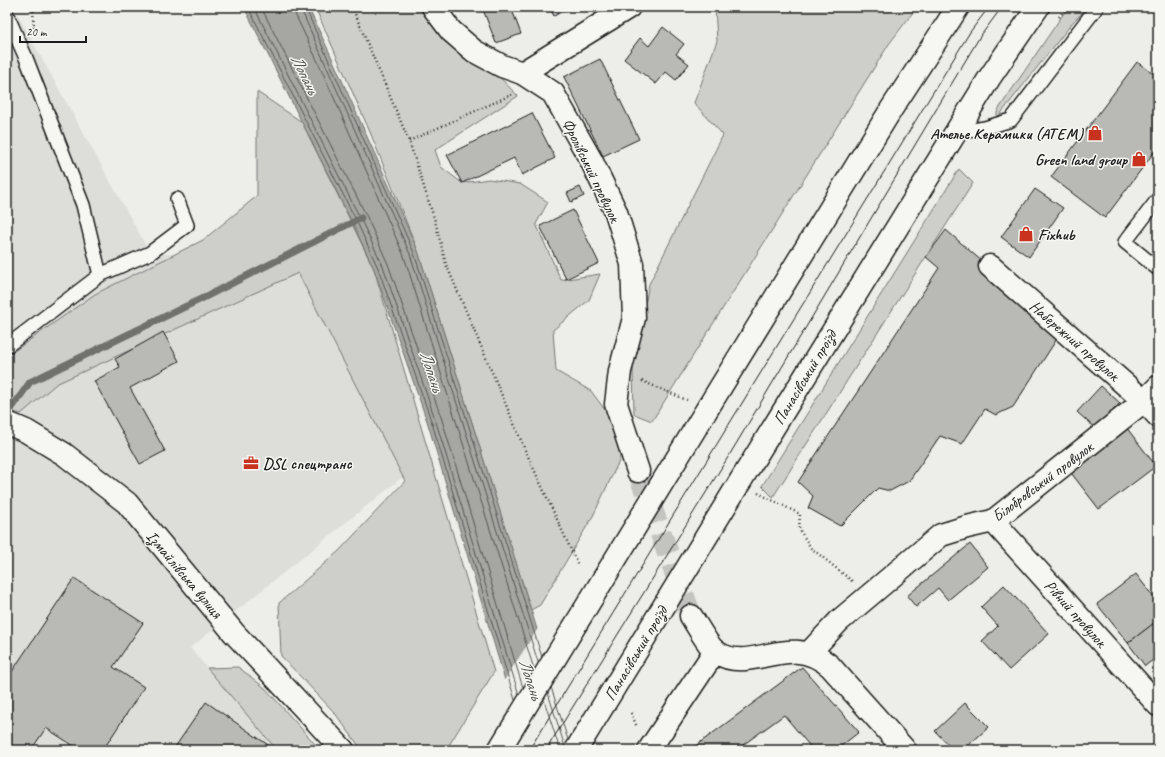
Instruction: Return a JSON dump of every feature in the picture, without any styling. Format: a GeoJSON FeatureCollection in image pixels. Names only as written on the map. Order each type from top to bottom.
{"type":"FeatureCollection","features":[{"type":"Feature","properties":{"kind":"street","name":"Фролівський провулок"},"geometry":{"type":"LineString","coordinates":[[433,7],[450,31],[474,51],[502,66],[522,73],[553,93],[592,162],[616,212],[632,264],[634,318],[620,371],[616,404],[638,471]]}},
{"type":"Feature","properties":{"kind":"street"},"geometry":{"type":"LineString","coordinates":[[522,73],[629,7]]}},
{"type":"Feature","properties":{"kind":"street"},"geometry":{"type":"LineString","coordinates":[[499,750],[700,404],[958,7]]}},
{"type":"Feature","properties":{"kind":"street","name":"Панасівський проїзд"},"geometry":{"type":"LineString","coordinates":[[576,750],[955,133],[990,77],[1038,7]]}},
{"type":"Feature","properties":{"kind":"street","name":"Набережний провулок"},"geometry":{"type":"LineString","coordinates":[[990,266],[1153,401]]}},
{"type":"Feature","properties":{"kind":"street","name":"Білобровський провулок"},"geometry":{"type":"LineString","coordinates":[[809,653],[839,621],[941,535],[993,521],[1153,401]]}},
{"type":"Feature","properties":{"kind":"street","name":"Ізмайлівська вулиця"},"geometry":{"type":"LineString","coordinates":[[17,427],[64,454],[127,503],[234,633],[343,750]]}},
{"type":"Feature","properties":{"kind":"street","name":"Рівний провулок"},"geometry":{"type":"LineString","coordinates":[[993,521],[1158,705]]}},
{"type":"Feature","properties":{"kind":"street"},"geometry":{"type":"LineString","coordinates":[[691,616],[715,651],[728,657],[743,659],[796,650],[809,653],[820,658],[830,666],[905,750]]}},
{"type":"Feature","properties":{"kind":"street"},"geometry":{"type":"LineString","coordinates":[[649,750],[715,651]]}},
{"type":"Feature","properties":{"kind":"lane"},"geometry":{"type":"LineString","coordinates":[[955,133],[985,128],[1011,120],[1097,7]]}},
{"type":"Feature","properties":{"kind":"lane"},"geometry":{"type":"LineString","coordinates":[[7,15],[26,58],[83,205],[100,275]]}},
{"type":"Feature","properties":{"kind":"lane"},"geometry":{"type":"LineString","coordinates":[[7,346],[100,275],[150,253],[187,226],[177,199]]}},
{"type":"Feature","properties":{"kind":"lane"},"geometry":{"type":"LineString","coordinates":[[1158,199],[1125,242],[1158,269]]}},
{"type":"Feature","properties":{"kind":"path"},"geometry":{"type":"LineString","coordinates":[[352,7],[409,141],[435,222],[446,264],[526,452],[578,565]]}},
{"type":"Feature","properties":{"kind":"path"},"geometry":{"type":"LineString","coordinates":[[409,141],[513,94],[522,73]]}},
{"type":"Feature","properties":{"kind":"path"},"geometry":{"type":"LineString","coordinates":[[620,371],[700,404]]}},
{"type":"Feature","properties":{"kind":"path"},"geometry":{"type":"LineString","coordinates":[[758,493],[800,514],[799,529],[811,548],[869,595]]}},
{"type":"Feature","properties":{"kind":"shaded area"},"geometry":{"type":"Polygon","coordinates":[[[7,7],[12,7],[21,21],[150,253],[308,263],[405,475],[190,648],[277,750],[7,750],[7,7]]]}},
{"type":"Feature","properties":{"kind":"shaded area"},"geometry":{"type":"Polygon","coordinates":[[[315,7],[438,7],[470,47],[518,96],[435,150],[441,167],[462,183],[489,179],[520,184],[548,202],[536,224],[561,280],[600,274],[589,300],[553,330],[556,371],[591,391],[617,426],[620,459],[593,516],[540,605],[531,610],[418,251],[370,132],[315,7]]]}},
{"type":"Feature","properties":{"kind":"shaded area"},"geometry":{"type":"Polygon","coordinates":[[[715,7],[917,7],[889,44],[652,421],[634,414],[633,366],[649,284],[723,135],[694,103],[717,41],[715,7]]]}},
{"type":"Feature","properties":{"kind":"shaded area"},"geometry":{"type":"Polygon","coordinates":[[[1068,7],[1088,7],[1073,22],[995,121],[998,110],[1068,7]]]}},
{"type":"Feature","properties":{"kind":"shaded area"},"geometry":{"type":"Polygon","coordinates":[[[257,92],[302,122],[374,269],[494,672],[446,750],[362,750],[334,712],[281,656],[279,603],[339,551],[405,481],[298,273],[56,384],[21,414],[7,410],[7,356],[95,294],[203,240],[257,196],[257,92]]]}},
{"type":"Feature","properties":{"kind":"shaded area"},"geometry":{"type":"Polygon","coordinates":[[[959,169],[973,183],[773,497],[762,486],[959,169]]]}},
{"type":"Feature","properties":{"kind":"shaded area"},"geometry":{"type":"Polygon","coordinates":[[[238,667],[265,688],[315,744],[317,750],[277,750],[207,668],[238,667]]]}},
{"type":"Feature","properties":{"kind":"water","name":"Лопань"},"geometry":{"type":"Polygon","coordinates":[[[244,7],[308,7],[418,251],[575,750],[526,750],[428,424],[374,269],[244,7]]]}},
{"type":"Feature","properties":{"kind":"pier"},"geometry":{"type":"Polygon","coordinates":[[[539,627],[576,744],[565,750],[524,750],[503,682],[539,627]]]}},
{"type":"Feature","properties":{"kind":"building"},"geometry":{"type":"Polygon","coordinates":[[[482,7],[511,7],[521,34],[496,43],[482,7]]]}},
{"type":"Feature","properties":{"kind":"building"},"geometry":{"type":"Polygon","coordinates":[[[549,7],[570,7],[554,16],[549,7]]]}},
{"type":"Feature","properties":{"kind":"building"},"geometry":{"type":"Polygon","coordinates":[[[663,27],[684,44],[676,54],[689,64],[676,80],[666,72],[656,84],[624,59],[640,38],[649,46],[663,27]]]}},
{"type":"Feature","properties":{"kind":"building"},"geometry":{"type":"Polygon","coordinates":[[[600,59],[639,139],[603,156],[564,77],[600,59]]]}},
{"type":"Feature","properties":{"kind":"building"},"geometry":{"type":"Polygon","coordinates":[[[1137,62],[1158,77],[1158,147],[1105,218],[1051,177],[1137,62]]]}},
{"type":"Feature","properties":{"kind":"building"},"geometry":{"type":"Polygon","coordinates":[[[532,113],[555,158],[522,175],[514,158],[462,183],[447,155],[532,113]]]}},
{"type":"Feature","properties":{"kind":"building"},"geometry":{"type":"Polygon","coordinates":[[[580,187],[584,196],[571,202],[567,193],[580,187]]]}},
{"type":"Feature","properties":{"kind":"building"},"geometry":{"type":"Polygon","coordinates":[[[1035,189],[1063,208],[1029,257],[1001,237],[1035,189]]]}},
{"type":"Feature","properties":{"kind":"building"},"geometry":{"type":"Polygon","coordinates":[[[573,210],[599,263],[566,279],[540,226],[573,210]]]}},
{"type":"Feature","properties":{"kind":"building"},"geometry":{"type":"Polygon","coordinates":[[[946,230],[1062,331],[1013,407],[996,415],[985,409],[962,444],[940,436],[909,481],[890,491],[878,488],[840,526],[808,508],[813,496],[798,482],[939,268],[926,257],[946,230]]]}},
{"type":"Feature","properties":{"kind":"building"},"geometry":{"type":"Polygon","coordinates":[[[163,332],[179,361],[130,388],[165,451],[140,464],[94,381],[120,367],[115,359],[163,332]]]}},
{"type":"Feature","properties":{"kind":"building"},"geometry":{"type":"Polygon","coordinates":[[[1101,386],[1120,403],[1096,429],[1077,412],[1101,386]]]}},
{"type":"Feature","properties":{"kind":"building"},"geometry":{"type":"Polygon","coordinates":[[[1126,427],[1156,466],[1099,509],[1068,469],[1126,427]]]}},
{"type":"Feature","properties":{"kind":"building"},"geometry":{"type":"Polygon","coordinates":[[[970,544],[988,567],[948,600],[938,588],[916,607],[907,596],[970,544]]]}},
{"type":"Feature","properties":{"kind":"building"},"geometry":{"type":"Polygon","coordinates":[[[1136,574],[1158,603],[1158,620],[1128,643],[1097,604],[1136,574]]]}},
{"type":"Feature","properties":{"kind":"building"},"geometry":{"type":"Polygon","coordinates":[[[74,578],[143,623],[113,667],[144,687],[103,750],[80,750],[46,728],[31,750],[7,750],[7,679],[74,578]]]}},
{"type":"Feature","properties":{"kind":"building"},"geometry":{"type":"Polygon","coordinates":[[[1004,585],[1049,634],[1009,670],[982,641],[998,626],[981,607],[1004,585]]]}},
{"type":"Feature","properties":{"kind":"building"},"geometry":{"type":"Polygon","coordinates":[[[1158,620],[1158,656],[1145,666],[1128,643],[1158,620]]]}},
{"type":"Feature","properties":{"kind":"building"},"geometry":{"type":"Polygon","coordinates":[[[802,667],[859,732],[836,750],[813,750],[784,715],[736,750],[690,750],[802,667]]]}},
{"type":"Feature","properties":{"kind":"building"},"geometry":{"type":"Polygon","coordinates":[[[206,702],[274,749],[274,750],[173,750],[206,702]]]}},
{"type":"Feature","properties":{"kind":"building"},"geometry":{"type":"Polygon","coordinates":[[[965,703],[989,727],[963,750],[953,750],[935,731],[965,703]]]}},
{"type":"Feature","properties":{"kind":"waterway"},"geometry":{"type":"LineString","coordinates":[[7,415],[30,382],[201,299],[361,218]]}},
{"type":"Feature","properties":{"kind":"tunnel"},"geometry":{"type":"LineString","coordinates":[[638,471],[691,616]]}},
{"type":"Feature","properties":{"kind":"tram line"},"geometry":{"type":"LineString","coordinates":[[529,750],[970,32],[989,7]]}},
{"type":"Feature","properties":{"kind":"tram line"},"geometry":{"type":"LineString","coordinates":[[546,750],[730,454],[979,38],[1002,7]]}},
{"type":"Feature","properties":{"kind":"place","name":"Ателье Керамики (АТЕМ)"},"geometry":{"type":"Point","coordinates":[1095,133]}},
{"type":"Feature","properties":{"kind":"place","name":"Green land group"},"geometry":{"type":"Point","coordinates":[1139,159]}},
{"type":"Feature","properties":{"kind":"place","name":"Fixhub"},"geometry":{"type":"Point","coordinates":[1026,234]}},
{"type":"Feature","properties":{"kind":"place","name":"DSL спецтранс"},"geometry":{"type":"Point","coordinates":[251,463]}}]}
